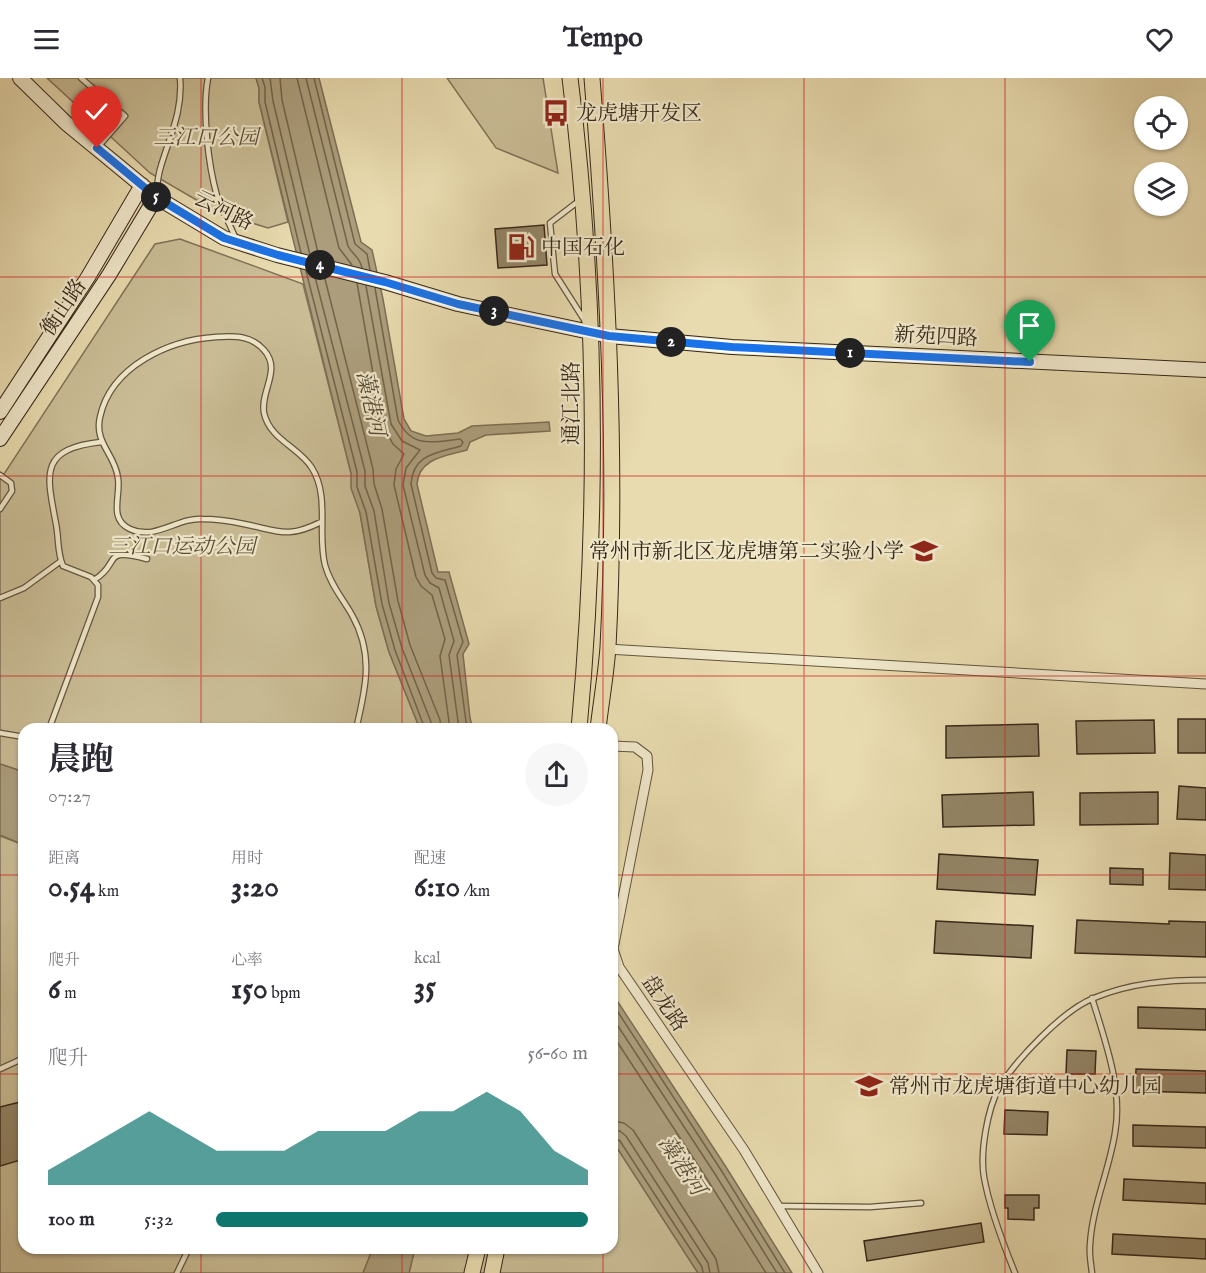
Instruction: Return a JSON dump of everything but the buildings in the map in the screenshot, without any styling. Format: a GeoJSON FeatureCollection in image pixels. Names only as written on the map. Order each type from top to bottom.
{"type":"FeatureCollection","features":[{"type":"Feature","properties":{"kind":"main road","name":"通江北路"},"geometry":{"type":"LineString","coordinates":[[570,78],[592,332],[593,481],[587,642],[580,723]]}},
{"type":"Feature","properties":{"kind":"main road","name":"通江北路"},"geometry":{"type":"LineString","coordinates":[[592,78],[609,336],[612,471],[608,649],[599,723]]}},
{"type":"Feature","properties":{"kind":"main road"},"geometry":{"type":"LineString","coordinates":[[472,1273],[477,1254]]}},
{"type":"Feature","properties":{"kind":"main road"},"geometry":{"type":"LineString","coordinates":[[492,1273],[496,1254]]}},
{"type":"Feature","properties":{"kind":"street","name":"云河路"},"geometry":{"type":"LineString","coordinates":[[20,78],[66,123],[156,197],[224,238],[458,304],[592,332]]}},
{"type":"Feature","properties":{"kind":"street","name":"衡山路"},"geometry":{"type":"LineString","coordinates":[[0,412],[88,277],[141,185]]}},
{"type":"Feature","properties":{"kind":"street","name":"衡山路"},"geometry":{"type":"LineString","coordinates":[[0,439],[109,275],[156,197]]}},
{"type":"Feature","properties":{"kind":"street","name":"新苑四路"},"geometry":{"type":"LineString","coordinates":[[592,332],[609,336],[732,347],[1206,370]]}},
{"type":"Feature","properties":{"kind":"street"},"geometry":{"type":"LineString","coordinates":[[608,649],[1206,684]]}},
{"type":"Feature","properties":{"kind":"street","name":"盘龙路"},"geometry":{"type":"LineString","coordinates":[[618,746],[635,747],[641,751],[647,756],[648,770],[618,923]]}},
{"type":"Feature","properties":{"kind":"street","name":"盘龙路"},"geometry":{"type":"LineString","coordinates":[[618,964],[744,1150],[818,1273]]}},
{"type":"Feature","properties":{"kind":"lane"},"geometry":{"type":"LineString","coordinates":[[81,78],[125,116],[97,148]]}},
{"type":"Feature","properties":{"kind":"lane"},"geometry":{"type":"LineString","coordinates":[[156,197],[160,168],[173,135],[182,96],[180,78]]}},
{"type":"Feature","properties":{"kind":"lane"},"geometry":{"type":"LineString","coordinates":[[208,78],[206,90],[207,140],[217,195],[237,242]]}},
{"type":"Feature","properties":{"kind":"lane"},"geometry":{"type":"LineString","coordinates":[[582,198],[550,223],[555,274],[592,332]]}},
{"type":"Feature","properties":{"kind":"lane"},"geometry":{"type":"LineString","coordinates":[[321,522],[294,532],[275,533],[220,519],[194,518],[148,533],[131,530],[121,523],[116,512],[118,478],[112,459],[101,442],[98,429],[106,400],[117,382],[135,366],[158,351],[189,340],[234,336],[250,339],[264,350],[270,360],[272,375],[264,411],[270,429],[303,455],[313,469],[320,486],[321,522],[321,542],[325,567],[335,589],[353,617],[364,651],[368,670],[357,723]]}},
{"type":"Feature","properties":{"kind":"lane"},"geometry":{"type":"LineString","coordinates":[[51,723],[98,597],[98,585],[91,577],[63,566],[58,554],[57,527],[48,475],[54,461],[67,450],[86,443],[101,442]]}},
{"type":"Feature","properties":{"kind":"lane"},"geometry":{"type":"LineString","coordinates":[[0,475],[11,483],[12,491],[0,509]]}},
{"type":"Feature","properties":{"kind":"lane"},"geometry":{"type":"LineString","coordinates":[[93,580],[102,575],[112,558],[120,554],[147,559]]}},
{"type":"Feature","properties":{"kind":"lane"},"geometry":{"type":"LineString","coordinates":[[0,598],[24,588],[61,561]]}},
{"type":"Feature","properties":{"kind":"lane"},"geometry":{"type":"LineString","coordinates":[[0,733],[18,736]]}},
{"type":"Feature","properties":{"kind":"lane"},"geometry":{"type":"LineString","coordinates":[[1015,1273],[984,1176],[985,1142],[990,1110],[999,1089],[1054,1024],[1092,998],[1126,987],[1165,980],[1206,980]]}},
{"type":"Feature","properties":{"kind":"lane"},"geometry":{"type":"LineString","coordinates":[[1092,998],[1112,1066],[1117,1105],[1115,1133],[1093,1218],[1089,1248],[1092,1273]]}},
{"type":"Feature","properties":{"kind":"lane"},"geometry":{"type":"LineString","coordinates":[[0,1069],[18,1061]]}},
{"type":"Feature","properties":{"kind":"lane"},"geometry":{"type":"LineString","coordinates":[[778,1206],[870,1207],[921,1203]]}},
{"type":"Feature","properties":{"kind":"lane"},"geometry":{"type":"LineString","coordinates":[[177,1273],[186,1254]]}},
{"type":"Feature","properties":{"kind":"green space","name":"三江口公园"},"geometry":{"type":"Polygon","coordinates":[[[47,78],[256,78],[259,102],[288,222],[268,228],[217,212],[150,173],[47,78]]]}},
{"type":"Feature","properties":{"kind":"green space"},"geometry":{"type":"Polygon","coordinates":[[[447,78],[543,78],[558,173],[496,148],[447,78]]]}},
{"type":"Feature","properties":{"kind":"green space","name":"三江口运动公园"},"geometry":{"type":"Polygon","coordinates":[[[180,239],[303,284],[351,473],[376,606],[389,652],[418,723],[18,723],[18,770],[0,764],[0,480],[155,244],[180,239]]]}},
{"type":"Feature","properties":{"kind":"green space"},"geometry":{"type":"Polygon","coordinates":[[[0,836],[18,843],[18,1254],[371,1254],[363,1273],[0,1273],[0,836]]]}},
{"type":"Feature","properties":{"kind":"green space"},"geometry":{"type":"Polygon","coordinates":[[[618,1149],[698,1273],[409,1273],[414,1254],[618,1254],[618,1149]]]}},
{"type":"Feature","properties":{"kind":"water","name":"藻港河"},"geometry":{"type":"Polygon","coordinates":[[[256,78],[319,78],[361,242],[372,250],[404,419],[411,431],[426,436],[458,433],[472,426],[549,422],[550,431],[486,435],[470,442],[467,450],[428,463],[419,475],[417,484],[438,572],[449,572],[469,644],[463,654],[471,723],[418,723],[389,652],[376,606],[360,513],[351,488],[351,473],[259,102],[256,78]]]}},
{"type":"Feature","properties":{"kind":"water"},"geometry":{"type":"Polygon","coordinates":[[[0,764],[18,770],[18,842],[0,835],[0,764]]]}},
{"type":"Feature","properties":{"kind":"water","name":"藻港河"},"geometry":{"type":"Polygon","coordinates":[[[618,1002],[792,1273],[698,1273],[618,1149],[618,1002]]]}},
{"type":"Feature","properties":{"kind":"water"},"geometry":{"type":"Polygon","coordinates":[[[371,1254],[414,1254],[409,1273],[363,1273],[371,1254]]]}},
{"type":"Feature","properties":{"kind":"place","name":"龙虎塘开发区"},"geometry":{"type":"Point","coordinates":[556,113]}},
{"type":"Feature","properties":{"kind":"place","name":"中国石化"},"geometry":{"type":"Point","coordinates":[521,247]}},
{"type":"Feature","properties":{"kind":"place","name":"常州市新北区龙虎塘第二实验小学"},"geometry":{"type":"Point","coordinates":[924,551]}},
{"type":"Feature","properties":{"kind":"place","name":"常州市龙虎塘街道中心幼儿园"},"geometry":{"type":"Point","coordinates":[869,1086]}},
{"type":"Feature","properties":{"kind":"route"},"geometry":{"type":"LineString","coordinates":[[97,148],[156,197],[224,238],[458,304],[609,336],[732,347],[1030,362]]}}]}
